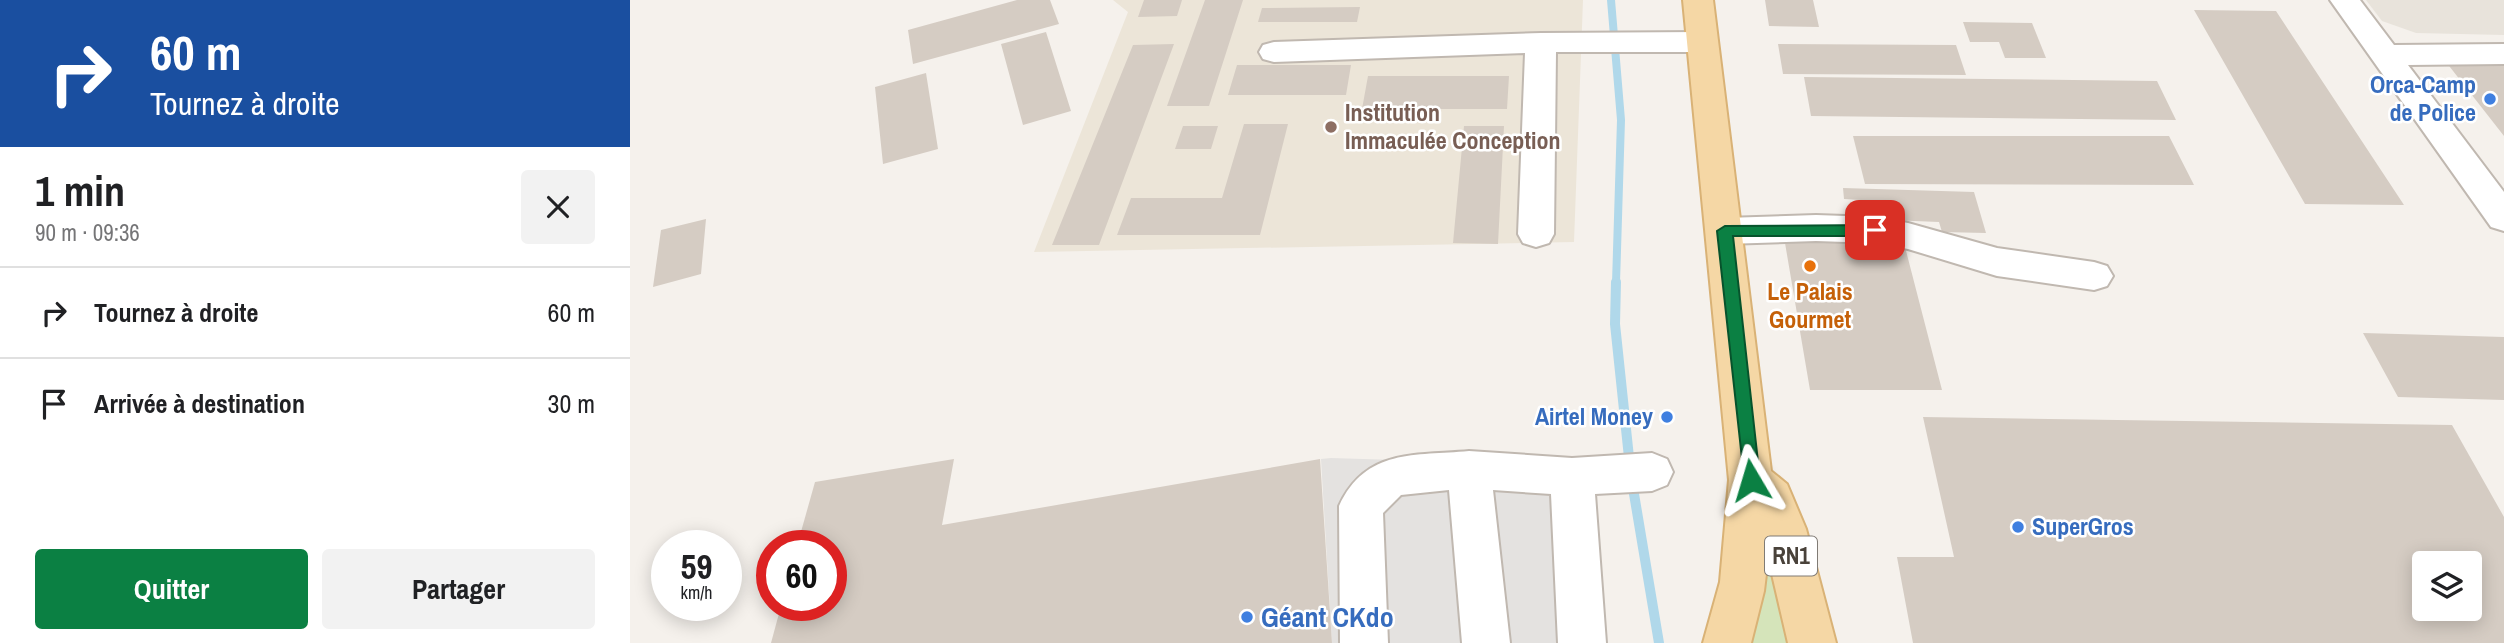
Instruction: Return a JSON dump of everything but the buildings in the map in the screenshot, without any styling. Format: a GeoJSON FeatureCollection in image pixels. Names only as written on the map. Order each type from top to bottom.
{"type":"FeatureCollection","features":[{"type":"Feature","properties":{"kind":"main road","name":"RN1"},"geometry":{"type":"LineString","coordinates":[[1698,0],[1751,480],[1744,571],[1738,606],[1727,643]]}},
{"type":"Feature","properties":{"kind":"main road","name":"RN1"},"geometry":{"type":"LineString","coordinates":[[1751,480],[1772,498],[1784,529],[1812,643]]}},
{"type":"Feature","properties":{"kind":"street"},"geometry":{"type":"LineString","coordinates":[[2345,0],[2504,218]]}},
{"type":"Feature","properties":{"kind":"street"},"geometry":{"type":"LineString","coordinates":[[1273,52],[1541,43],[1701,41]]}},
{"type":"Feature","properties":{"kind":"street"},"geometry":{"type":"LineString","coordinates":[[1536,234],[1541,43]]}},
{"type":"Feature","properties":{"kind":"street"},"geometry":{"type":"LineString","coordinates":[[2387,55],[2504,54]]}},
{"type":"Feature","properties":{"kind":"street"},"geometry":{"type":"LineString","coordinates":[[1725,231],[1835,228],[1875,230],[1908,236],[1997,262],[2094,276]]}},
{"type":"Feature","properties":{"kind":"street"},"geometry":{"type":"LineString","coordinates":[[1469,470],[1486,643]]}},
{"type":"Feature","properties":{"kind":"street"},"geometry":{"type":"LineString","coordinates":[[1364,643],[1361,506],[1390,477],[1469,470],[1591,477],[1652,472]]}},
{"type":"Feature","properties":{"kind":"street"},"geometry":{"type":"LineString","coordinates":[[1582,643],[1591,477]]}},
{"type":"Feature","properties":{"kind":"shaded area","name":"Institution Immaculée Conception"},"geometry":{"type":"Polygon","coordinates":[[[1113,0],[1583,0],[1574,242],[1034,252],[1128,12],[1113,0]]]}},
{"type":"Feature","properties":{"kind":"shaded area"},"geometry":{"type":"Polygon","coordinates":[[[2366,0],[2504,0],[2504,35],[2416,33],[2382,21],[2366,0]]]}},
{"type":"Feature","properties":{"kind":"shaded area"},"geometry":{"type":"Polygon","coordinates":[[[1321,459],[1591,466],[1597,643],[1332,643],[1321,459]]]}},
{"type":"Feature","properties":{"kind":"green space"},"geometry":{"type":"Polygon","coordinates":[[[1767,546],[1790,643],[1748,643],[1767,546]]]}},
{"type":"Feature","properties":{"kind":"waterway"},"geometry":{"type":"LineString","coordinates":[[1611,0],[1621,120],[1616,283]]}},
{"type":"Feature","properties":{"kind":"waterway"},"geometry":{"type":"LineString","coordinates":[[1616,282],[1615,324],[1630,467]]}},
{"type":"Feature","properties":{"kind":"waterway"},"geometry":{"type":"LineString","coordinates":[[1632,482],[1659,643]]}},
{"type":"Feature","properties":{"kind":"place","name":"Orca-Camp de Police"},"geometry":{"type":"Point","coordinates":[2490,99]}},
{"type":"Feature","properties":{"kind":"place","name":"Institution Immaculée Conception"},"geometry":{"type":"Point","coordinates":[1331,127]}},
{"type":"Feature","properties":{"kind":"place","name":"Le Palais Gourmet"},"geometry":{"type":"Point","coordinates":[1810,266]}},
{"type":"Feature","properties":{"kind":"place","name":"Airtel Money"},"geometry":{"type":"Point","coordinates":[1667,417]}},
{"type":"Feature","properties":{"kind":"place","name":"SuperGros"},"geometry":{"type":"Point","coordinates":[2018,527]}},
{"type":"Feature","properties":{"kind":"place","name":"Géant CKdo"},"geometry":{"type":"Point","coordinates":[1247,617]}},
{"type":"Feature","properties":{"kind":"route"},"geometry":{"type":"LineString","coordinates":[[1751,480],[1725,231],[1845,228],[1875,230]]}}]}
